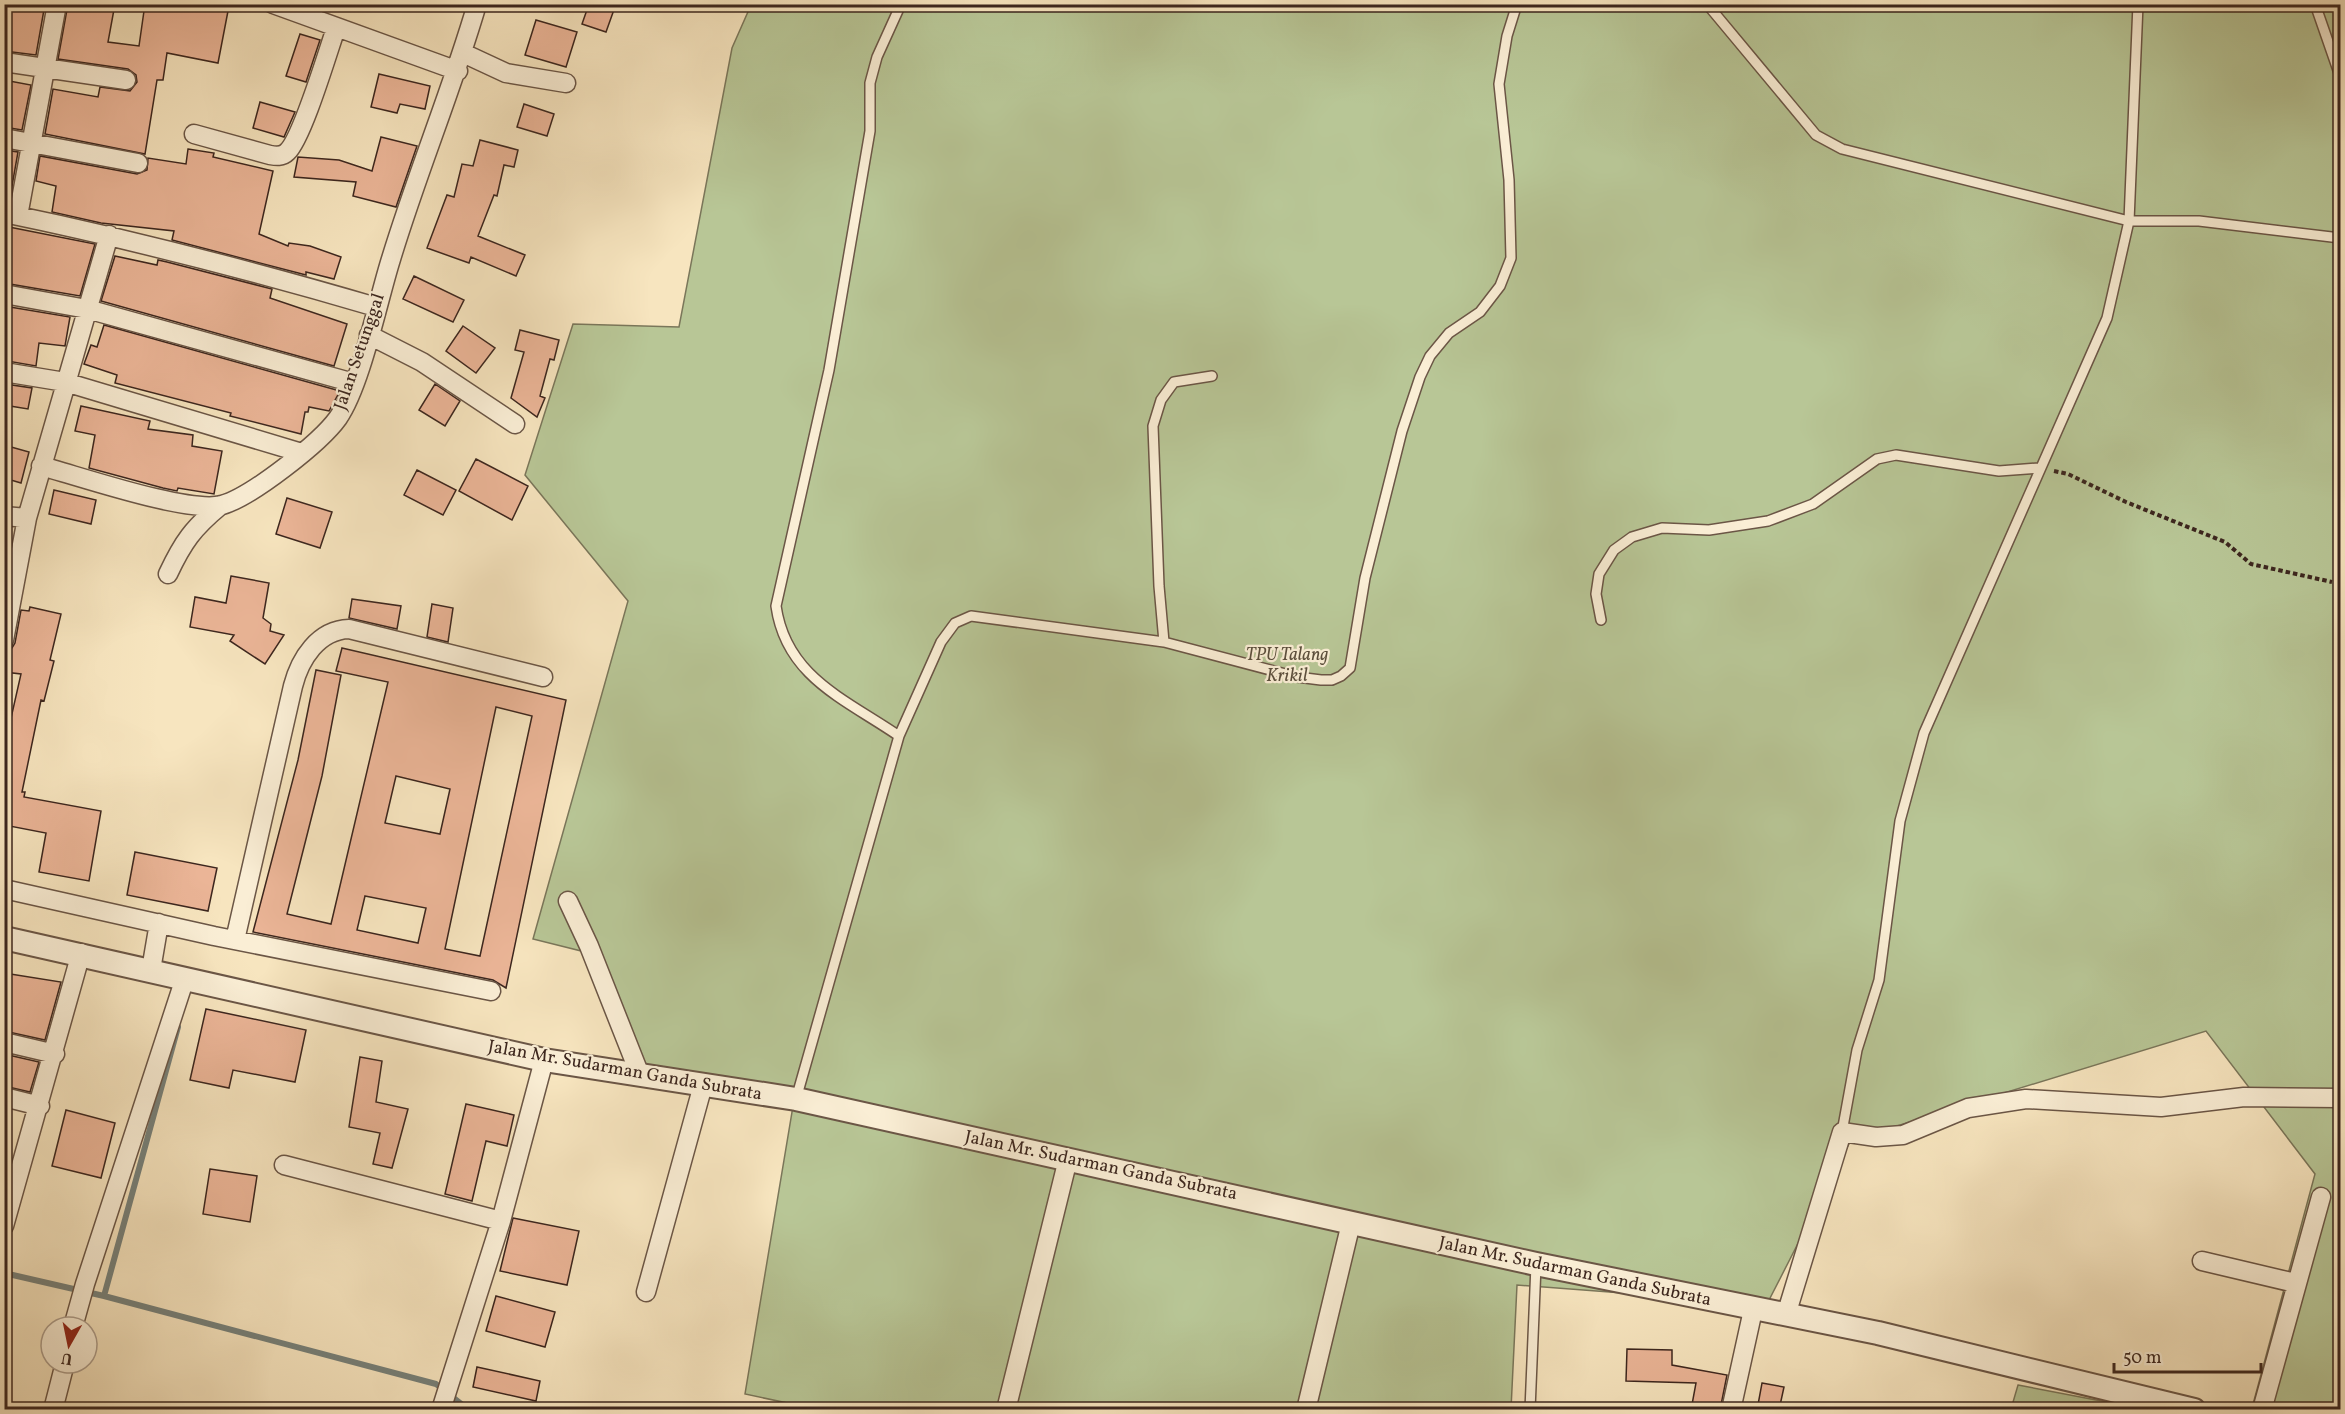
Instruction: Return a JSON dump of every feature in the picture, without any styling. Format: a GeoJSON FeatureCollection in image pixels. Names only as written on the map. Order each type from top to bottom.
{"type":"FeatureCollection","features":[{"type":"Feature","properties":{"kind":"street"},"geometry":{"type":"LineString","coordinates":[[57,4],[31,144],[11,214],[237,266],[376,307]]}},
{"type":"Feature","properties":{"kind":"street"},"geometry":{"type":"LineString","coordinates":[[273,4],[336,28],[460,62],[506,73],[566,83]]}},
{"type":"Feature","properties":{"kind":"street","name":"Jalan Setunggal"},"geometry":{"type":"LineString","coordinates":[[41,466],[180,504],[206,507],[221,505],[242,496],[302,453],[339,417],[354,383],[392,256],[460,62],[477,4]]}},
{"type":"Feature","properties":{"kind":"street"},"geometry":{"type":"LineString","coordinates":[[194,134],[270,155],[280,156],[288,152],[309,106],[336,28]]}},
{"type":"Feature","properties":{"kind":"street"},"geometry":{"type":"LineString","coordinates":[[4,62],[126,80]]}},
{"type":"Feature","properties":{"kind":"street"},"geometry":{"type":"LineString","coordinates":[[4,138],[138,163]]}},
{"type":"Feature","properties":{"kind":"street"},"geometry":{"type":"LineString","coordinates":[[4,640],[8,600],[27,518],[109,235]]}},
{"type":"Feature","properties":{"kind":"street"},"geometry":{"type":"LineString","coordinates":[[4,294],[87,309],[354,383]]}},
{"type":"Feature","properties":{"kind":"street"},"geometry":{"type":"LineString","coordinates":[[369,335],[422,362],[515,424]]}},
{"type":"Feature","properties":{"kind":"street"},"geometry":{"type":"LineString","coordinates":[[4,372],[65,382],[302,453]]}},
{"type":"Feature","properties":{"kind":"street"},"geometry":{"type":"LineString","coordinates":[[168,574],[186,538],[197,525],[221,505]]}},
{"type":"Feature","properties":{"kind":"street"},"geometry":{"type":"LineString","coordinates":[[4,516],[27,518]]}},
{"type":"Feature","properties":{"kind":"street"},"geometry":{"type":"LineString","coordinates":[[236,940],[293,686],[299,666],[321,639],[340,629],[349,629],[543,677]]}},
{"type":"Feature","properties":{"kind":"street"},"geometry":{"type":"LineString","coordinates":[[4,889],[236,940],[491,991]]}},
{"type":"Feature","properties":{"kind":"street"},"geometry":{"type":"LineString","coordinates":[[568,901],[589,946],[640,1075]]}},
{"type":"Feature","properties":{"kind":"street"},"geometry":{"type":"LineString","coordinates":[[150,970],[159,923]]}},
{"type":"Feature","properties":{"kind":"street","name":"Jalan Mr. Sudarman Ganda Subrata"},"geometry":{"type":"LineString","coordinates":[[4,938],[81,953],[544,1060],[796,1099],[1536,1264],[1878,1334],[2194,1410]]}},
{"type":"Feature","properties":{"kind":"street"},"geometry":{"type":"LineString","coordinates":[[4,1226],[55,1054],[81,953]]}},
{"type":"Feature","properties":{"kind":"street"},"geometry":{"type":"LineString","coordinates":[[76,1315],[185,978]]}},
{"type":"Feature","properties":{"kind":"street"},"geometry":{"type":"LineString","coordinates":[[4,1042],[55,1054]]}},
{"type":"Feature","properties":{"kind":"street"},"geometry":{"type":"LineString","coordinates":[[441,1410],[501,1221],[544,1060]]}},
{"type":"Feature","properties":{"kind":"street"},"geometry":{"type":"LineString","coordinates":[[646,1292],[703,1085]]}},
{"type":"Feature","properties":{"kind":"street"},"geometry":{"type":"LineString","coordinates":[[4,1097],[40,1106]]}},
{"type":"Feature","properties":{"kind":"street"},"geometry":{"type":"LineString","coordinates":[[1786,1315],[1842,1132],[1876,1137],[1903,1135],[1968,1108],[2026,1099],[2161,1107],[2244,1097],[2340,1098]]}},
{"type":"Feature","properties":{"kind":"street"},"geometry":{"type":"LineString","coordinates":[[1006,1410],[1068,1159]]}},
{"type":"Feature","properties":{"kind":"street"},"geometry":{"type":"LineString","coordinates":[[284,1166],[395,1192],[501,1221]]}},
{"type":"Feature","properties":{"kind":"street"},"geometry":{"type":"LineString","coordinates":[[2262,1410],[2295,1283],[2321,1197]]}},
{"type":"Feature","properties":{"kind":"street"},"geometry":{"type":"LineString","coordinates":[[1306,1410],[1351,1223]]}},
{"type":"Feature","properties":{"kind":"street"},"geometry":{"type":"LineString","coordinates":[[2202,1261],[2295,1283]]}},
{"type":"Feature","properties":{"kind":"street"},"geometry":{"type":"LineString","coordinates":[[1731,1410],[1753,1310]]}},
{"type":"Feature","properties":{"kind":"street"},"geometry":{"type":"LineString","coordinates":[[53,1410],[61,1375]]}},
{"type":"Feature","properties":{"kind":"lane"},"geometry":{"type":"LineString","coordinates":[[899,736],[818,682],[798,663],[779,626],[776,606],[829,370],[870,131],[870,83],[877,57],[901,4]]}},
{"type":"Feature","properties":{"kind":"lane"},"geometry":{"type":"LineString","coordinates":[[796,1099],[899,736],[941,642],[955,622],[971,616],[1164,642],[1297,677],[1321,680],[1332,680],[1350,668],[1365,578],[1402,431],[1420,378],[1431,356],[1449,333],[1480,312],[1500,286],[1511,258],[1509,180],[1501,127],[1499,84],[1507,36],[1517,4]]}},
{"type":"Feature","properties":{"kind":"lane"},"geometry":{"type":"LineString","coordinates":[[1707,4],[1816,135],[1842,149],[2129,221],[2199,221],[2340,238]]}},
{"type":"Feature","properties":{"kind":"lane"},"geometry":{"type":"LineString","coordinates":[[1842,1132],[1857,1050],[1879,980],[1900,821],[1924,733],[2107,318],[2129,221],[2138,4]]}},
{"type":"Feature","properties":{"kind":"lane"},"geometry":{"type":"LineString","coordinates":[[2315,4],[2340,76]]}},
{"type":"Feature","properties":{"kind":"lane"},"geometry":{"type":"LineString","coordinates":[[1164,642],[1159,586],[1153,426],[1161,400],[1174,382],[1212,376]]}},
{"type":"Feature","properties":{"kind":"lane"},"geometry":{"type":"LineString","coordinates":[[1600,620],[1596,594],[1599,574],[1614,550],[1632,537],[1662,528],[1709,530],[1768,521],[1813,504],[1877,459],[1896,455],[1999,471],[2039,468]]}},
{"type":"Feature","properties":{"kind":"lane"},"geometry":{"type":"LineString","coordinates":[[1530,1410],[1536,1264]]}},
{"type":"Feature","properties":{"kind":"path"},"geometry":{"type":"LineString","coordinates":[[2039,468],[2068,474],[2126,502],[2225,542],[2251,564],[2332,582]]}},
{"type":"Feature","properties":{"kind":"green space","name":"TPU Talang Krikil"},"geometry":{"type":"Polygon","coordinates":[[[751,5],[2340,5],[2340,1409],[2252,1408],[2315,1174],[2206,1031],[1851,1140],[1767,1304],[1517,1285],[1511,1409],[820,1410],[745,1394],[793,1106],[646,1065],[593,954],[533,939],[628,601],[525,475],[573,324],[679,327],[732,48],[751,5]]]}},
{"type":"Feature","properties":{"kind":"green space"},"geometry":{"type":"Polygon","coordinates":[[[2018,1385],[2143,1409],[2011,1409],[2018,1385]]]}},
{"type":"Feature","properties":{"kind":"building"},"geometry":{"type":"Polygon","coordinates":[[[9,4],[45,4],[36,55],[4,51],[4,29],[9,4]]]}},
{"type":"Feature","properties":{"kind":"building"},"geometry":{"type":"Polygon","coordinates":[[[68,4],[115,4],[108,42],[139,46],[145,4],[193,4],[228,11],[218,63],[167,53],[163,80],[157,80],[145,154],[45,134],[53,89],[98,97],[100,87],[130,91],[137,82],[136,75],[128,69],[58,59],[68,4]]]}},
{"type":"Feature","properties":{"kind":"building"},"geometry":{"type":"Polygon","coordinates":[[[589,4],[616,4],[606,32],[582,24],[589,4]]]}},
{"type":"Feature","properties":{"kind":"building"},"geometry":{"type":"Polygon","coordinates":[[[536,20],[577,32],[566,67],[525,55],[536,20]]]}},
{"type":"Feature","properties":{"kind":"building"},"geometry":{"type":"Polygon","coordinates":[[[300,34],[320,40],[306,82],[286,76],[300,34]]]}},
{"type":"Feature","properties":{"kind":"building"},"geometry":{"type":"Polygon","coordinates":[[[379,74],[430,86],[425,109],[400,104],[397,113],[371,107],[379,74]]]}},
{"type":"Feature","properties":{"kind":"building"},"geometry":{"type":"Polygon","coordinates":[[[4,80],[31,85],[22,130],[4,127],[4,80]]]}},
{"type":"Feature","properties":{"kind":"building"},"geometry":{"type":"Polygon","coordinates":[[[260,102],[295,112],[284,137],[253,128],[260,102]]]}},
{"type":"Feature","properties":{"kind":"building"},"geometry":{"type":"Polygon","coordinates":[[[524,104],[554,114],[547,136],[517,127],[524,104]]]}},
{"type":"Feature","properties":{"kind":"building"},"geometry":{"type":"Polygon","coordinates":[[[381,137],[417,146],[396,207],[353,196],[356,182],[294,177],[298,157],[339,160],[372,171],[381,137]]]}},
{"type":"Feature","properties":{"kind":"building"},"geometry":{"type":"Polygon","coordinates":[[[480,140],[518,150],[514,167],[504,165],[497,196],[494,195],[478,236],[525,255],[516,276],[471,257],[469,263],[427,248],[447,195],[454,197],[462,164],[473,166],[480,140]]]}},
{"type":"Feature","properties":{"kind":"building"},"geometry":{"type":"Polygon","coordinates":[[[188,149],[214,153],[213,157],[273,171],[259,234],[288,246],[289,243],[310,246],[341,257],[334,279],[306,272],[306,275],[172,240],[174,231],[101,223],[52,212],[56,186],[36,181],[40,156],[137,174],[147,170],[148,158],[186,164],[188,149]]]}},
{"type":"Feature","properties":{"kind":"building"},"geometry":{"type":"Polygon","coordinates":[[[4,150],[18,152],[9,203],[4,202],[4,150]]]}},
{"type":"Feature","properties":{"kind":"building"},"geometry":{"type":"Polygon","coordinates":[[[4,226],[95,244],[80,296],[4,283],[4,226]]]}},
{"type":"Feature","properties":{"kind":"building"},"geometry":{"type":"Polygon","coordinates":[[[115,256],[157,265],[158,260],[272,289],[270,298],[347,324],[334,366],[101,301],[115,256]]]}},
{"type":"Feature","properties":{"kind":"building"},"geometry":{"type":"Polygon","coordinates":[[[414,276],[464,300],[453,322],[403,299],[414,276]]]}},
{"type":"Feature","properties":{"kind":"building"},"geometry":{"type":"Polygon","coordinates":[[[4,306],[70,317],[65,346],[39,343],[36,366],[7,361],[11,342],[4,340],[4,306]]]}},
{"type":"Feature","properties":{"kind":"building"},"geometry":{"type":"Polygon","coordinates":[[[104,325],[340,391],[329,411],[309,407],[308,412],[305,412],[301,434],[230,416],[231,413],[115,383],[117,375],[84,364],[91,345],[97,347],[104,325]]]}},
{"type":"Feature","properties":{"kind":"building"},"geometry":{"type":"Polygon","coordinates":[[[463,326],[495,348],[476,373],[446,351],[463,326]]]}},
{"type":"Feature","properties":{"kind":"building"},"geometry":{"type":"Polygon","coordinates":[[[520,330],[559,340],[554,360],[550,359],[540,396],[545,398],[537,417],[511,398],[524,352],[515,350],[520,330]]]}},
{"type":"Feature","properties":{"kind":"building"},"geometry":{"type":"Polygon","coordinates":[[[5,384],[32,388],[28,409],[4,405],[5,384]]]}},
{"type":"Feature","properties":{"kind":"building"},"geometry":{"type":"Polygon","coordinates":[[[435,384],[460,401],[445,426],[419,410],[435,384]]]}},
{"type":"Feature","properties":{"kind":"building"},"geometry":{"type":"Polygon","coordinates":[[[81,406],[150,421],[148,429],[193,435],[192,446],[222,451],[214,494],[178,488],[177,491],[89,468],[95,435],[75,431],[81,406]]]}},
{"type":"Feature","properties":{"kind":"building"},"geometry":{"type":"Polygon","coordinates":[[[4,445],[29,452],[21,483],[4,478],[4,445]]]}},
{"type":"Feature","properties":{"kind":"building"},"geometry":{"type":"Polygon","coordinates":[[[476,459],[528,486],[512,520],[459,491],[476,459]]]}},
{"type":"Feature","properties":{"kind":"building"},"geometry":{"type":"Polygon","coordinates":[[[417,470],[456,490],[443,515],[404,495],[417,470]]]}},
{"type":"Feature","properties":{"kind":"building"},"geometry":{"type":"Polygon","coordinates":[[[54,490],[96,500],[91,524],[49,514],[54,490]]]}},
{"type":"Feature","properties":{"kind":"building"},"geometry":{"type":"Polygon","coordinates":[[[287,498],[332,512],[320,548],[276,534],[287,498]]]}},
{"type":"Feature","properties":{"kind":"building"},"geometry":{"type":"Polygon","coordinates":[[[231,576],[269,583],[263,618],[271,624],[270,631],[284,635],[265,664],[230,641],[234,635],[190,627],[195,597],[226,603],[231,576]]]}},
{"type":"Feature","properties":{"kind":"building"},"geometry":{"type":"Polygon","coordinates":[[[352,599],[401,606],[397,629],[349,618],[352,599]]]}},
{"type":"Feature","properties":{"kind":"building"},"geometry":{"type":"Polygon","coordinates":[[[432,604],[453,608],[448,642],[427,637],[432,604]]]}},
{"type":"Feature","properties":{"kind":"building"},"geometry":{"type":"Polygon","coordinates":[[[30,607],[61,614],[50,660],[54,661],[44,701],[41,700],[22,792],[25,792],[24,797],[101,811],[89,881],[39,872],[46,833],[4,825],[4,749],[21,674],[4,672],[4,651],[12,648],[15,643],[21,610],[29,611],[30,607]]]}},
{"type":"Feature","properties":{"kind":"building"},"geometry":{"type":"Polygon","coordinates":[[[342,648],[566,700],[506,988],[493,980],[253,932],[298,760],[316,670],[341,675],[322,776],[287,914],[331,924],[388,682],[336,671],[342,648]],[[496,707],[445,949],[480,956],[532,716],[496,707]],[[396,776],[385,823],[440,834],[450,789],[396,776]],[[365,896],[357,930],[418,943],[426,908],[365,896]]]}},
{"type":"Feature","properties":{"kind":"building"},"geometry":{"type":"Polygon","coordinates":[[[135,852],[217,868],[208,911],[127,895],[135,852]]]}},
{"type":"Feature","properties":{"kind":"building"},"geometry":{"type":"Polygon","coordinates":[[[4,973],[61,982],[45,1040],[4,1031],[4,973]]]}},
{"type":"Feature","properties":{"kind":"building"},"geometry":{"type":"Polygon","coordinates":[[[206,1009],[306,1030],[295,1082],[233,1070],[229,1088],[190,1080],[206,1009]]]}},
{"type":"Feature","properties":{"kind":"building"},"geometry":{"type":"Polygon","coordinates":[[[4,1054],[39,1062],[30,1092],[4,1086],[4,1054]]]}},
{"type":"Feature","properties":{"kind":"building"},"geometry":{"type":"Polygon","coordinates":[[[360,1057],[382,1061],[376,1102],[408,1109],[392,1168],[373,1164],[380,1133],[349,1127],[360,1057]]]}},
{"type":"Feature","properties":{"kind":"building"},"geometry":{"type":"Polygon","coordinates":[[[466,1104],[514,1115],[507,1146],[486,1141],[472,1201],[445,1194],[466,1104]]]}},
{"type":"Feature","properties":{"kind":"building"},"geometry":{"type":"Polygon","coordinates":[[[66,1110],[115,1123],[101,1178],[52,1166],[66,1110]]]}},
{"type":"Feature","properties":{"kind":"building"},"geometry":{"type":"Polygon","coordinates":[[[210,1169],[257,1176],[250,1222],[203,1214],[210,1169]]]}},
{"type":"Feature","properties":{"kind":"building"},"geometry":{"type":"Polygon","coordinates":[[[513,1218],[579,1231],[567,1285],[500,1271],[513,1218]]]}},
{"type":"Feature","properties":{"kind":"building"},"geometry":{"type":"Polygon","coordinates":[[[496,1296],[555,1312],[545,1347],[486,1331],[496,1296]]]}},
{"type":"Feature","properties":{"kind":"building"},"geometry":{"type":"Polygon","coordinates":[[[1627,1349],[1672,1350],[1672,1365],[1727,1375],[1720,1410],[1691,1410],[1696,1383],[1626,1381],[1627,1349]]]}},
{"type":"Feature","properties":{"kind":"building"},"geometry":{"type":"Polygon","coordinates":[[[477,1367],[540,1381],[536,1401],[473,1387],[477,1367]]]}},
{"type":"Feature","properties":{"kind":"building"},"geometry":{"type":"Polygon","coordinates":[[[1762,1383],[1784,1387],[1779,1410],[1757,1410],[1762,1383]]]}},
{"type":"Feature","properties":{"kind":"waterway"},"geometry":{"type":"LineString","coordinates":[[4,1273],[104,1296],[178,1027]]}},
{"type":"Feature","properties":{"kind":"waterway"},"geometry":{"type":"LineString","coordinates":[[104,1296],[436,1384],[469,1410]]}}]}
